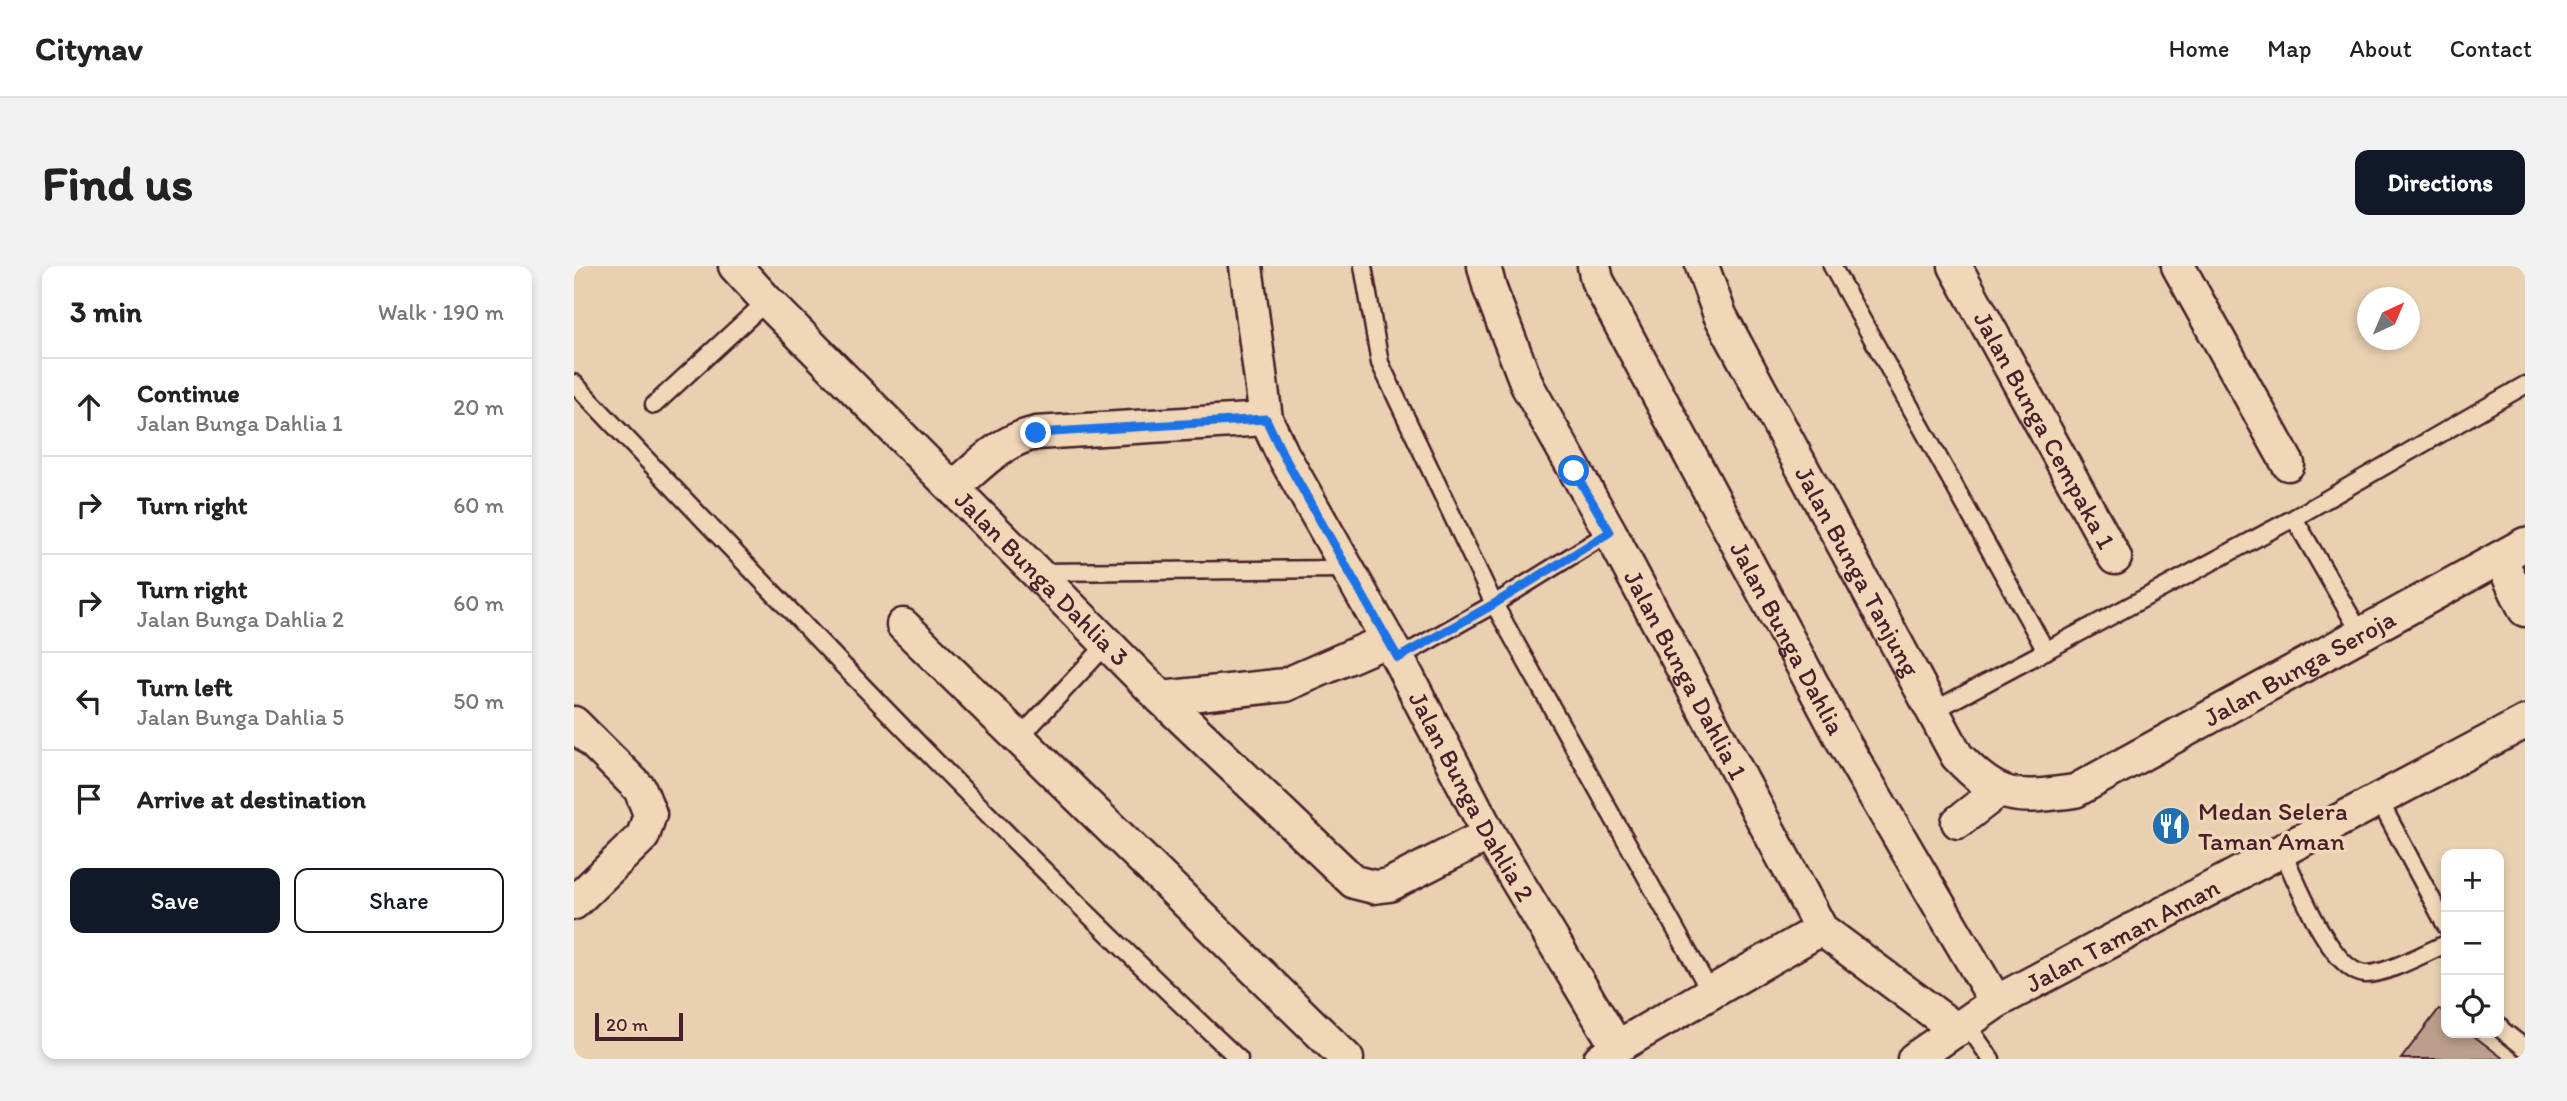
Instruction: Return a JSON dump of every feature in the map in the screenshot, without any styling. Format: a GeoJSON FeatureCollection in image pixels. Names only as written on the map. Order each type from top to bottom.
{"type":"FeatureCollection","features":[{"type":"Feature","properties":{"kind":"street","name":"Jalan Bunga Dahlia 3"},"geometry":{"type":"LineString","coordinates":[[736,266],[767,301],[1107,645],[1354,882],[1374,887],[1389,886],[1489,834]]}},
{"type":"Feature","properties":{"kind":"street","name":"Jalan Bunga Dahlia 2"},"geometry":{"type":"LineString","coordinates":[[1246,266],[1266,419],[1282,453],[1393,649],[1489,834],[1609,1053]]}},
{"type":"Feature","properties":{"kind":"street","name":"Jalan Bunga Dahlia 1"},"geometry":{"type":"LineString","coordinates":[[1484,266],[1489,289],[1528,387],[1610,532],[1821,929],[1961,1026]]}},
{"type":"Feature","properties":{"kind":"street","name":"Jalan Bunga Dahlia"},"geometry":{"type":"LineString","coordinates":[[1594,266],[1603,292],[1841,738],[1996,1002]]}},
{"type":"Feature","properties":{"kind":"street","name":"Jalan Bunga Tanjung"},"geometry":{"type":"LineString","coordinates":[[1702,266],[1720,315],[1957,756],[1975,775],[1998,791]]}},
{"type":"Feature","properties":{"kind":"street","name":"Jalan Bunga Cempaka 1"},"geometry":{"type":"LineString","coordinates":[[1955,266],[2115,558]]}},
{"type":"Feature","properties":{"kind":"street"},"geometry":{"type":"LineString","coordinates":[[2178,266],[2288,464]]}},
{"type":"Feature","properties":{"kind":"street"},"geometry":{"type":"LineString","coordinates":[[953,488],[999,448],[1016,437],[1036,433],[1266,419]]}},
{"type":"Feature","properties":{"kind":"street"},"geometry":{"type":"LineString","coordinates":[[2513,551],[2525,610]]}},
{"type":"Feature","properties":{"kind":"street","name":"Jalan Bunga Seroja"},"geometry":{"type":"LineString","coordinates":[[1998,791],[2020,795],[2075,791],[2513,551]]}},
{"type":"Feature","properties":{"kind":"street"},"geometry":{"type":"LineString","coordinates":[[903,625],[1347,1059]]}},
{"type":"Feature","properties":{"kind":"street"},"geometry":{"type":"LineString","coordinates":[[1161,698],[1285,685],[1393,649]]}},
{"type":"Feature","properties":{"kind":"street","name":"Jalan Taman Aman"},"geometry":{"type":"LineString","coordinates":[[1914,1059],[1996,1002],[2525,722]]}},
{"type":"Feature","properties":{"kind":"street"},"geometry":{"type":"LineString","coordinates":[[574,723],[640,789],[650,814],[643,836],[575,900]]}},
{"type":"Feature","properties":{"kind":"street"},"geometry":{"type":"LineString","coordinates":[[1958,822],[1998,791]]}},
{"type":"Feature","properties":{"kind":"street"},"geometry":{"type":"LineString","coordinates":[[1609,1053],[1821,929]]}},
{"type":"Feature","properties":{"kind":"lane"},"geometry":{"type":"LineString","coordinates":[[1363,266],[1380,363],[1494,604],[1711,993]]}},
{"type":"Feature","properties":{"kind":"lane"},"geometry":{"type":"LineString","coordinates":[[1832,266],[2046,651]]}},
{"type":"Feature","properties":{"kind":"lane"},"geometry":{"type":"LineString","coordinates":[[654,405],[767,301]]}},
{"type":"Feature","properties":{"kind":"lane"},"geometry":{"type":"LineString","coordinates":[[574,383],[980,806],[1133,960],[1239,1059]]}},
{"type":"Feature","properties":{"kind":"lane"},"geometry":{"type":"LineString","coordinates":[[1933,711],[2294,518],[2525,385]]}},
{"type":"Feature","properties":{"kind":"lane"},"geometry":{"type":"LineString","coordinates":[[2294,518],[2361,634]]}},
{"type":"Feature","properties":{"kind":"lane"},"geometry":{"type":"LineString","coordinates":[[1393,649],[1494,604],[1610,532]]}},
{"type":"Feature","properties":{"kind":"lane"},"geometry":{"type":"LineString","coordinates":[[1036,572],[1347,569]]}},
{"type":"Feature","properties":{"kind":"lane"},"geometry":{"type":"LineString","coordinates":[[1020,737],[1107,645]]}},
{"type":"Feature","properties":{"kind":"lane"},"geometry":{"type":"LineString","coordinates":[[2379,800],[2441,917]]}},
{"type":"Feature","properties":{"kind":"lane"},"geometry":{"type":"LineString","coordinates":[[2282,850],[2313,917],[2336,954],[2351,970],[2364,974],[2378,973],[2441,946]]}},
{"type":"Feature","properties":{"kind":"lane"},"geometry":{"type":"LineString","coordinates":[[1961,1026],[1991,1059]]}},
{"type":"Feature","properties":{"kind":"lane"},"geometry":{"type":"LineString","coordinates":[[2504,1032],[2525,1048]]}},
{"type":"Feature","properties":{"kind":"building"},"geometry":{"type":"Polygon","coordinates":[[[2439,1009],[2441,1038],[2477,1038],[2504,1059],[2401,1059],[2439,1009]]]}},
{"type":"Feature","properties":{"kind":"place","name":"Medan Selera Taman Aman"},"geometry":{"type":"Point","coordinates":[2171,826]}},
{"type":"Feature","properties":{"kind":"route"},"geometry":{"type":"LineString","coordinates":[[1036,433],[1266,419],[1282,453],[1398,658],[1494,604],[1610,532],[1574,471]]}}]}
